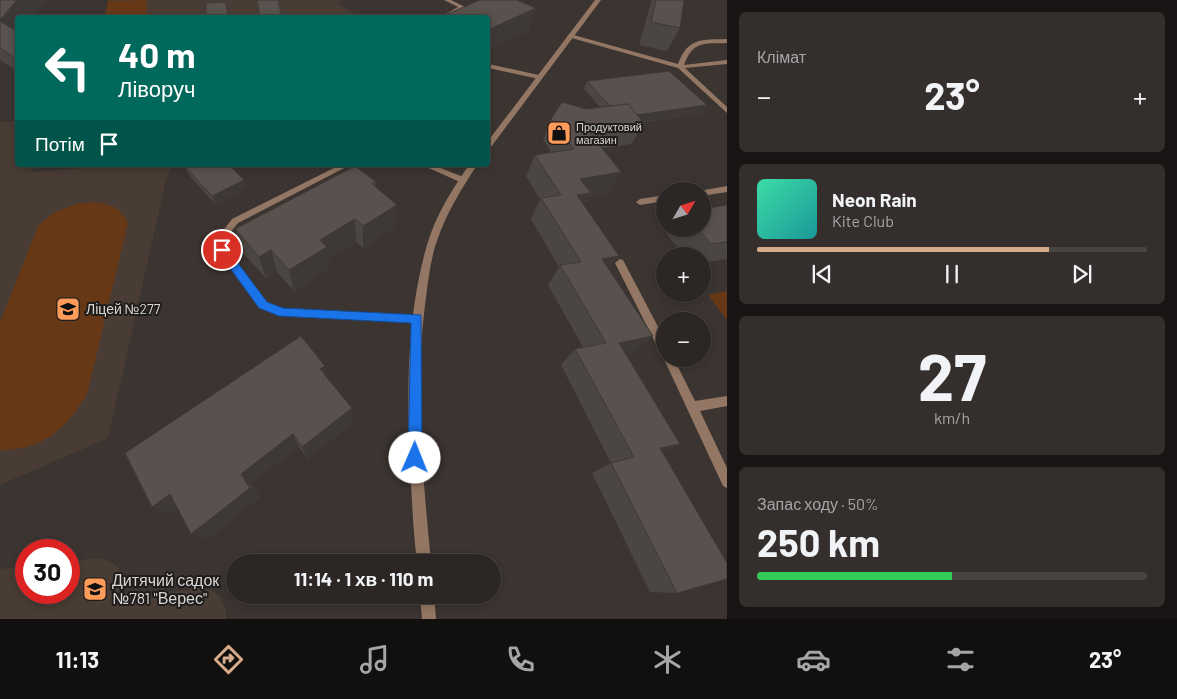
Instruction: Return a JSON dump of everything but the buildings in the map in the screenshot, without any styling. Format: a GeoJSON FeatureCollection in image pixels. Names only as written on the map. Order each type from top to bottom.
{"type":"FeatureCollection","features":[{"type":"Feature","properties":{"kind":"street"},"geometry":{"type":"LineString","coordinates":[[447,0],[462,7],[447,15]]}},
{"type":"Feature","properties":{"kind":"street"},"geometry":{"type":"LineString","coordinates":[[490,142],[598,0]]}},
{"type":"Feature","properties":{"kind":"street"},"geometry":{"type":"LineString","coordinates":[[570,36],[680,67],[727,62]]}},
{"type":"Feature","properties":{"kind":"street"},"geometry":{"type":"LineString","coordinates":[[680,67],[684,51],[694,43],[727,40]]}},
{"type":"Feature","properties":{"kind":"street"},"geometry":{"type":"LineString","coordinates":[[490,66],[538,77]]}},
{"type":"Feature","properties":{"kind":"street"},"geometry":{"type":"LineString","coordinates":[[680,67],[727,111]]}},
{"type":"Feature","properties":{"kind":"street"},"geometry":{"type":"LineString","coordinates":[[342,167],[235,221],[226,232],[222,250],[263,305],[283,313],[417,318]]}},
{"type":"Feature","properties":{"kind":"street"},"geometry":{"type":"LineString","coordinates":[[431,167],[463,180]]}},
{"type":"Feature","properties":{"kind":"street"},"geometry":{"type":"LineString","coordinates":[[423,554],[415,458],[417,318],[431,244],[463,180],[472,167]]}},
{"type":"Feature","properties":{"kind":"street"},"geometry":{"type":"LineString","coordinates":[[711,192],[727,189]]}},
{"type":"Feature","properties":{"kind":"street"},"geometry":{"type":"LineString","coordinates":[[640,202],[656,199]]}},
{"type":"Feature","properties":{"kind":"street"},"geometry":{"type":"LineString","coordinates":[[620,263],[656,333]]}},
{"type":"Feature","properties":{"kind":"street"},"geometry":{"type":"LineString","coordinates":[[673,367],[727,482]]}},
{"type":"Feature","properties":{"kind":"street"},"geometry":{"type":"LineString","coordinates":[[693,407],[727,401]]}},
{"type":"Feature","properties":{"kind":"street"},"geometry":{"type":"LineString","coordinates":[[428,604],[429,619]]}},
{"type":"Feature","properties":{"kind":"shaded area"},"geometry":{"type":"Polygon","coordinates":[[[108,0],[343,0],[337,3],[358,15],[106,15],[108,0]]]}},
{"type":"Feature","properties":{"kind":"shaded area"},"geometry":{"type":"Polygon","coordinates":[[[147,0],[146,15],[105,15],[108,1],[147,0]]]}},
{"type":"Feature","properties":{"kind":"shaded area","name":"Ліцей №277"},"geometry":{"type":"Polygon","coordinates":[[[15,121],[15,167],[32,167],[31,172],[102,167],[171,167],[166,180],[108,438],[0,485],[0,122],[15,121]]]}},
{"type":"Feature","properties":{"kind":"shaded area"},"geometry":{"type":"Polygon","coordinates":[[[93,202],[114,207],[128,223],[87,394],[71,418],[52,435],[41,442],[29,446],[0,450],[0,323],[38,226],[55,212],[76,204],[93,202]]]}},
{"type":"Feature","properties":{"kind":"shaded area"},"geometry":{"type":"Polygon","coordinates":[[[727,291],[727,320],[711,299],[711,294],[727,291]]]}},
{"type":"Feature","properties":{"kind":"shaded area","name":"Дитячий садок №781 \"Верес\""},"geometry":{"type":"Polygon","coordinates":[[[99,558],[110,561],[118,567],[121,577],[122,599],[201,588],[211,590],[220,596],[226,611],[226,619],[0,619],[0,569],[15,567],[15,604],[80,604],[80,560],[99,558]]]}},
{"type":"Feature","properties":{"kind":"place","name":"Продуктовий магазин"},"geometry":{"type":"Point","coordinates":[559,133]}},
{"type":"Feature","properties":{"kind":"place","name":"Ліцей №277"},"geometry":{"type":"Point","coordinates":[68,309]}},
{"type":"Feature","properties":{"kind":"place","name":"Дитячий садок №781 \"Верес\""},"geometry":{"type":"Point","coordinates":[95,589]}},
{"type":"Feature","properties":{"kind":"route"},"geometry":{"type":"LineString","coordinates":[[222,250],[263,305],[283,313],[417,318],[415,458]]}}]}
